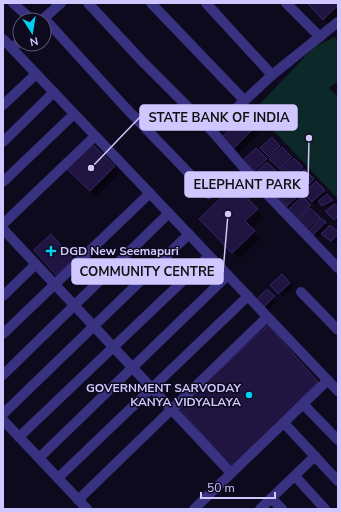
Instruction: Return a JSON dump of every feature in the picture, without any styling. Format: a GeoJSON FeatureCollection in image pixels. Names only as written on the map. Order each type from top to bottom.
{"type":"FeatureCollection","features":[{"type":"Feature","properties":{"kind":"street"},"geometry":{"type":"LineString","coordinates":[[13,3],[23,12]]}},
{"type":"Feature","properties":{"kind":"street"},"geometry":{"type":"LineString","coordinates":[[88,3],[142,61],[212,131],[264,190],[338,268]]}},
{"type":"Feature","properties":{"kind":"street"},"geometry":{"type":"LineString","coordinates":[[151,3],[244,100]]}},
{"type":"Feature","properties":{"kind":"street"},"geometry":{"type":"LineString","coordinates":[[206,3],[272,75]]}},
{"type":"Feature","properties":{"kind":"street"},"geometry":{"type":"LineString","coordinates":[[286,3],[320,37]]}},
{"type":"Feature","properties":{"kind":"street"},"geometry":{"type":"LineString","coordinates":[[50,12],[59,4]]}},
{"type":"Feature","properties":{"kind":"street"},"geometry":{"type":"LineString","coordinates":[[212,131],[272,75],[338,22]]}},
{"type":"Feature","properties":{"kind":"street"},"geometry":{"type":"LineString","coordinates":[[52,29],[208,194]]}},
{"type":"Feature","properties":{"kind":"street"},"geometry":{"type":"LineString","coordinates":[[3,39],[12,48]]}},
{"type":"Feature","properties":{"kind":"street"},"geometry":{"type":"LineString","coordinates":[[16,52],[338,391]]}},
{"type":"Feature","properties":{"kind":"street"},"geometry":{"type":"LineString","coordinates":[[3,103],[36,74]]}},
{"type":"Feature","properties":{"kind":"street"},"geometry":{"type":"LineString","coordinates":[[3,142],[54,92]]}},
{"type":"Feature","properties":{"kind":"street"},"geometry":{"type":"LineString","coordinates":[[3,182],[74,114]]}},
{"type":"Feature","properties":{"kind":"street"},"geometry":{"type":"LineString","coordinates":[[3,224],[95,136]]}},
{"type":"Feature","properties":{"kind":"street"},"geometry":{"type":"LineString","coordinates":[[3,334],[150,193]]}},
{"type":"Feature","properties":{"kind":"street"},"geometry":{"type":"LineString","coordinates":[[3,375],[169,214]]}},
{"type":"Feature","properties":{"kind":"street"},"geometry":{"type":"LineString","coordinates":[[3,229],[231,473]]}},
{"type":"Feature","properties":{"kind":"street"},"geometry":{"type":"LineString","coordinates":[[3,414],[189,234]]}},
{"type":"Feature","properties":{"kind":"street"},"geometry":{"type":"LineString","coordinates":[[19,437],[209,256]]}},
{"type":"Feature","properties":{"kind":"street"},"geometry":{"type":"LineString","coordinates":[[3,296],[36,264]]}},
{"type":"Feature","properties":{"kind":"street"},"geometry":{"type":"LineString","coordinates":[[39,458],[228,275]]}},
{"type":"Feature","properties":{"kind":"street"},"geometry":{"type":"LineString","coordinates":[[301,292],[338,330]]}},
{"type":"Feature","properties":{"kind":"street"},"geometry":{"type":"LineString","coordinates":[[58,478],[248,296]]}},
{"type":"Feature","properties":{"kind":"street"},"geometry":{"type":"LineString","coordinates":[[78,500],[267,317]]}},
{"type":"Feature","properties":{"kind":"street"},"geometry":{"type":"LineString","coordinates":[[201,507],[231,473],[328,380]]}},
{"type":"Feature","properties":{"kind":"street"},"geometry":{"type":"LineString","coordinates":[[303,404],[338,440]]}},
{"type":"Feature","properties":{"kind":"street"},"geometry":{"type":"LineString","coordinates":[[3,420],[87,509]]}},
{"type":"Feature","properties":{"kind":"street"},"geometry":{"type":"LineString","coordinates":[[284,423],[338,481]]}},
{"type":"Feature","properties":{"kind":"street"},"geometry":{"type":"LineString","coordinates":[[260,509],[315,456]]}},
{"type":"Feature","properties":{"kind":"street"},"geometry":{"type":"LineString","coordinates":[[294,476],[325,509]]}},
{"type":"Feature","properties":{"kind":"street"},"geometry":{"type":"LineString","coordinates":[[271,498],[282,509]]}},
{"type":"Feature","properties":{"kind":"green space"},"geometry":{"type":"Polygon","coordinates":[[[335,37],[338,41],[338,81],[329,88],[338,97],[338,199],[257,113],[257,107],[314,47],[335,37]]]}},
{"type":"Feature","properties":{"kind":"building"},"geometry":{"type":"Polygon","coordinates":[[[307,3],[338,3],[338,5],[323,20],[307,3]]]}},
{"type":"Feature","properties":{"kind":"building"},"geometry":{"type":"Polygon","coordinates":[[[249,111],[260,122],[233,149],[222,137],[249,111]]]}},
{"type":"Feature","properties":{"kind":"building"},"geometry":{"type":"Polygon","coordinates":[[[272,137],[280,146],[269,157],[260,148],[272,137]]]}},
{"type":"Feature","properties":{"kind":"building"},"geometry":{"type":"Polygon","coordinates":[[[92,144],[115,166],[90,191],[67,169],[92,144]]]}},
{"type":"Feature","properties":{"kind":"building"},"geometry":{"type":"Polygon","coordinates":[[[282,147],[292,157],[280,169],[269,159],[282,147]]]}},
{"type":"Feature","properties":{"kind":"building"},"geometry":{"type":"Polygon","coordinates":[[[256,148],[267,159],[254,171],[243,160],[256,148]]]}},
{"type":"Feature","properties":{"kind":"building"},"geometry":{"type":"Polygon","coordinates":[[[294,158],[303,167],[290,180],[281,170],[294,158]]]}},
{"type":"Feature","properties":{"kind":"building"},"geometry":{"type":"Polygon","coordinates":[[[267,162],[276,171],[264,182],[255,173],[267,162]]]}},
{"type":"Feature","properties":{"kind":"building"},"geometry":{"type":"Polygon","coordinates":[[[304,169],[314,179],[301,192],[291,182],[304,169]]]}},
{"type":"Feature","properties":{"kind":"building"},"geometry":{"type":"Polygon","coordinates":[[[316,181],[325,190],[312,202],[303,193],[316,181]]]}},
{"type":"Feature","properties":{"kind":"building"},"geometry":{"type":"Polygon","coordinates":[[[290,184],[300,194],[287,206],[278,197],[290,184]]]}},
{"type":"Feature","properties":{"kind":"building"},"geometry":{"type":"Polygon","coordinates":[[[234,185],[258,209],[245,221],[255,231],[232,253],[199,219],[234,185]]]}},
{"type":"Feature","properties":{"kind":"building"},"geometry":{"type":"Polygon","coordinates":[[[327,194],[333,200],[322,206],[318,201],[327,194]]]}},
{"type":"Feature","properties":{"kind":"building"},"geometry":{"type":"Polygon","coordinates":[[[302,196],[311,205],[297,219],[288,210],[302,196]]]}},
{"type":"Feature","properties":{"kind":"building"},"geometry":{"type":"Polygon","coordinates":[[[335,204],[338,208],[338,216],[334,220],[325,211],[335,204]]]}},
{"type":"Feature","properties":{"kind":"building"},"geometry":{"type":"Polygon","coordinates":[[[310,208],[320,217],[307,229],[298,220],[310,208]]]}},
{"type":"Feature","properties":{"kind":"building"},"geometry":{"type":"Polygon","coordinates":[[[321,218],[326,222],[313,235],[309,230],[321,218]]]}},
{"type":"Feature","properties":{"kind":"building"},"geometry":{"type":"Polygon","coordinates":[[[330,225],[338,232],[338,235],[331,241],[321,234],[330,225]]]}},
{"type":"Feature","properties":{"kind":"building"},"geometry":{"type":"Polygon","coordinates":[[[51,234],[73,259],[56,275],[34,250],[51,234]]]}},
{"type":"Feature","properties":{"kind":"building"},"geometry":{"type":"Polygon","coordinates":[[[282,274],[290,283],[278,294],[270,285],[282,274]]]}},
{"type":"Feature","properties":{"kind":"building"},"geometry":{"type":"Polygon","coordinates":[[[267,289],[275,296],[264,307],[256,300],[267,289]]]}},
{"type":"Feature","properties":{"kind":"building","name":"GOVERNMENT SARVODAY KANYA VIDYALAYA"},"geometry":{"type":"Polygon","coordinates":[[[268,325],[318,382],[232,468],[179,408],[268,325]]]}},
{"type":"Feature","properties":{"kind":"place","name":"ELEPHANT PARK"},"geometry":{"type":"Point","coordinates":[309,138]}},
{"type":"Feature","properties":{"kind":"place","name":"STATE BANK OF INDIA"},"geometry":{"type":"Point","coordinates":[91,168]}},
{"type":"Feature","properties":{"kind":"place","name":"COMMUNITY CENTRE"},"geometry":{"type":"Point","coordinates":[228,214]}},
{"type":"Feature","properties":{"kind":"place","name":"DGD New Seemapuri"},"geometry":{"type":"Point","coordinates":[51,251]}},
{"type":"Feature","properties":{"kind":"place","name":"GOVERNMENT SARVODAY KANYA VIDYALAYA"},"geometry":{"type":"Point","coordinates":[249,395]}}]}
